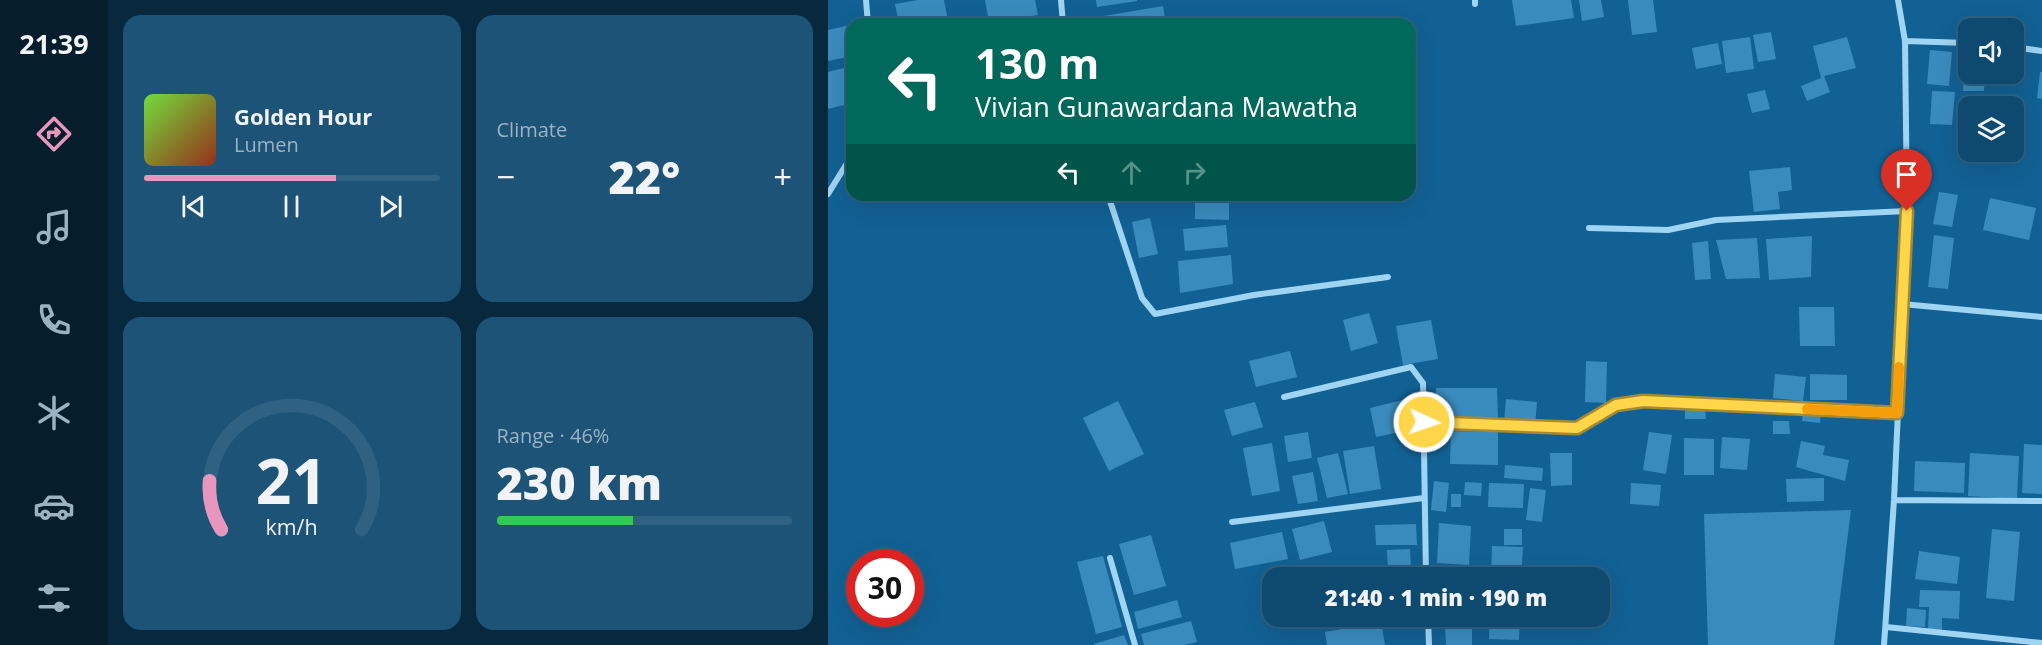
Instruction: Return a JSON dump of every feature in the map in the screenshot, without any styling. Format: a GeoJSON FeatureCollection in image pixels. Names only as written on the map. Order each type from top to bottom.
{"type":"FeatureCollection","features":[{"type":"Feature","properties":{"kind":"street"},"geometry":{"type":"LineString","coordinates":[[866,0],[868,18]]}},
{"type":"Feature","properties":{"kind":"street"},"geometry":{"type":"LineString","coordinates":[[1060,0],[1062,18]]}},
{"type":"Feature","properties":{"kind":"street"},"geometry":{"type":"LineString","coordinates":[[1884,645],[1894,500],[1907,211],[1905,41],[1898,0]]}},
{"type":"Feature","properties":{"kind":"street"},"geometry":{"type":"LineString","coordinates":[[1905,41],[1958,43]]}},
{"type":"Feature","properties":{"kind":"street"},"geometry":{"type":"LineString","coordinates":[[2024,49],[2042,51]]}},
{"type":"Feature","properties":{"kind":"street"},"geometry":{"type":"LineString","coordinates":[[828,194],[846,166]]}},
{"type":"Feature","properties":{"kind":"street"},"geometry":{"type":"LineString","coordinates":[[1110,201],[1142,298],[1155,314],[1254,295],[1388,277]]}},
{"type":"Feature","properties":{"kind":"street"},"geometry":{"type":"LineString","coordinates":[[1589,228],[1668,230],[1716,220],[1907,211]]}},
{"type":"Feature","properties":{"kind":"street"},"geometry":{"type":"LineString","coordinates":[[1902,304],[2042,317]]}},
{"type":"Feature","properties":{"kind":"street"},"geometry":{"type":"LineString","coordinates":[[1284,397],[1411,368],[1423,383],[1426,567]]}},
{"type":"Feature","properties":{"kind":"street"},"geometry":{"type":"LineString","coordinates":[[1424,422],[1577,428],[1616,405],[1643,401],[1897,413]]}},
{"type":"Feature","properties":{"kind":"street"},"geometry":{"type":"LineString","coordinates":[[1232,522],[1424,498]]}},
{"type":"Feature","properties":{"kind":"street"},"geometry":{"type":"LineString","coordinates":[[1894,500],[2042,501]]}},
{"type":"Feature","properties":{"kind":"street"},"geometry":{"type":"LineString","coordinates":[[1110,558],[1135,645]]}},
{"type":"Feature","properties":{"kind":"street"},"geometry":{"type":"LineString","coordinates":[[1428,627],[1428,645]]}},
{"type":"Feature","properties":{"kind":"street"},"geometry":{"type":"LineString","coordinates":[[1886,627],[2042,643]]}},
{"type":"Feature","properties":{"kind":"building"},"geometry":{"type":"Polygon","coordinates":[[[918,0],[944,0],[947,18],[898,18],[895,4],[918,0]]]}},
{"type":"Feature","properties":{"kind":"building"},"geometry":{"type":"Polygon","coordinates":[[[985,0],[1035,0],[1038,15],[988,18],[985,0]]]}},
{"type":"Feature","properties":{"kind":"building"},"geometry":{"type":"Polygon","coordinates":[[[1096,0],[1137,0],[1137,1],[1097,7],[1096,0]]]}},
{"type":"Feature","properties":{"kind":"building"},"geometry":{"type":"Polygon","coordinates":[[[1512,0],[1571,0],[1574,18],[1516,26],[1512,0]]]}},
{"type":"Feature","properties":{"kind":"building"},"geometry":{"type":"Polygon","coordinates":[[[1579,0],[1601,0],[1604,17],[1582,21],[1579,0]]]}},
{"type":"Feature","properties":{"kind":"building"},"geometry":{"type":"Polygon","coordinates":[[[1628,0],[1653,0],[1657,32],[1632,35],[1628,0]]]}},
{"type":"Feature","properties":{"kind":"building"},"geometry":{"type":"Polygon","coordinates":[[[1163,6],[1165,18],[1098,18],[1163,6]]]}},
{"type":"Feature","properties":{"kind":"building"},"geometry":{"type":"Polygon","coordinates":[[[846,26],[846,57],[828,61],[828,30],[846,26]]]}},
{"type":"Feature","properties":{"kind":"building"},"geometry":{"type":"Polygon","coordinates":[[[1771,32],[1776,59],[1758,62],[1753,35],[1771,32]]]}},
{"type":"Feature","properties":{"kind":"building"},"geometry":{"type":"Polygon","coordinates":[[[1750,37],[1754,69],[1726,73],[1722,41],[1750,37]]]}},
{"type":"Feature","properties":{"kind":"building"},"geometry":{"type":"Polygon","coordinates":[[[1847,37],[1856,68],[1824,76],[1830,92],[1807,101],[1801,86],[1821,78],[1813,46],[1847,37]]]}},
{"type":"Feature","properties":{"kind":"building"},"geometry":{"type":"Polygon","coordinates":[[[1718,43],[1722,64],[1696,69],[1692,48],[1718,43]]]}},
{"type":"Feature","properties":{"kind":"building"},"geometry":{"type":"Polygon","coordinates":[[[1930,50],[1952,52],[1949,86],[1927,84],[1930,50]]]}},
{"type":"Feature","properties":{"kind":"building"},"geometry":{"type":"Polygon","coordinates":[[[846,68],[846,104],[828,109],[828,72],[846,68]]]}},
{"type":"Feature","properties":{"kind":"building"},"geometry":{"type":"Polygon","coordinates":[[[2040,72],[2042,72],[2042,99],[2037,98],[2040,72]]]}},
{"type":"Feature","properties":{"kind":"building"},"geometry":{"type":"Polygon","coordinates":[[[1963,84],[1984,84],[1984,91],[1963,91],[1963,84]]]}},
{"type":"Feature","properties":{"kind":"building"},"geometry":{"type":"Polygon","coordinates":[[[1765,90],[1770,109],[1752,113],[1747,94],[1765,90]]]}},
{"type":"Feature","properties":{"kind":"building"},"geometry":{"type":"Polygon","coordinates":[[[1932,91],[1955,92],[1952,125],[1930,124],[1932,91]]]}},
{"type":"Feature","properties":{"kind":"building"},"geometry":{"type":"Polygon","coordinates":[[[1790,167],[1792,190],[1778,192],[1780,209],[1754,212],[1749,171],[1790,167]]]}},
{"type":"Feature","properties":{"kind":"building"},"geometry":{"type":"Polygon","coordinates":[[[1939,192],[1958,195],[1952,227],[1933,224],[1939,192]]]}},
{"type":"Feature","properties":{"kind":"building"},"geometry":{"type":"Polygon","coordinates":[[[1990,198],[2036,208],[2029,240],[1983,230],[1990,198]]]}},
{"type":"Feature","properties":{"kind":"building"},"geometry":{"type":"Polygon","coordinates":[[[1195,201],[1229,201],[1229,220],[1195,219],[1195,201]]]}},
{"type":"Feature","properties":{"kind":"building"},"geometry":{"type":"Polygon","coordinates":[[[1150,218],[1158,254],[1139,258],[1132,222],[1150,218]]]}},
{"type":"Feature","properties":{"kind":"building"},"geometry":{"type":"Polygon","coordinates":[[[1226,225],[1228,247],[1185,251],[1183,229],[1226,225]]]}},
{"type":"Feature","properties":{"kind":"building"},"geometry":{"type":"Polygon","coordinates":[[[1934,235],[1954,238],[1948,289],[1928,287],[1934,235]]]}},
{"type":"Feature","properties":{"kind":"building"},"geometry":{"type":"Polygon","coordinates":[[[1812,236],[1811,277],[1769,280],[1766,239],[1812,236]]]}},
{"type":"Feature","properties":{"kind":"building"},"geometry":{"type":"Polygon","coordinates":[[[1757,238],[1760,278],[1726,279],[1716,240],[1757,238]]]}},
{"type":"Feature","properties":{"kind":"building"},"geometry":{"type":"Polygon","coordinates":[[[1708,241],[1711,279],[1695,280],[1692,243],[1708,241]]]}},
{"type":"Feature","properties":{"kind":"building"},"geometry":{"type":"Polygon","coordinates":[[[1231,255],[1233,284],[1180,293],[1178,261],[1231,255]]]}},
{"type":"Feature","properties":{"kind":"building"},"geometry":{"type":"Polygon","coordinates":[[[1799,307],[1834,307],[1835,346],[1800,346],[1799,307]]]}},
{"type":"Feature","properties":{"kind":"building"},"geometry":{"type":"Polygon","coordinates":[[[1369,313],[1378,343],[1351,351],[1343,320],[1369,313]]]}},
{"type":"Feature","properties":{"kind":"building"},"geometry":{"type":"Polygon","coordinates":[[[1431,320],[1438,359],[1403,365],[1396,326],[1431,320]]]}},
{"type":"Feature","properties":{"kind":"building"},"geometry":{"type":"Polygon","coordinates":[[[1290,351],[1297,377],[1256,387],[1249,361],[1290,351]]]}},
{"type":"Feature","properties":{"kind":"building"},"geometry":{"type":"Polygon","coordinates":[[[1586,361],[1607,362],[1606,403],[1585,402],[1586,361]]]}},
{"type":"Feature","properties":{"kind":"building"},"geometry":{"type":"Polygon","coordinates":[[[1775,374],[1806,377],[1803,401],[1773,398],[1775,374]]]}},
{"type":"Feature","properties":{"kind":"building"},"geometry":{"type":"Polygon","coordinates":[[[1810,374],[1847,375],[1847,400],[1810,400],[1810,374]]]}},
{"type":"Feature","properties":{"kind":"building"},"geometry":{"type":"Polygon","coordinates":[[[1436,388],[1497,388],[1498,419],[1435,419],[1436,388]]]}},
{"type":"Feature","properties":{"kind":"building"},"geometry":{"type":"Polygon","coordinates":[[[1407,399],[1414,429],[1376,437],[1370,408],[1407,399]]]}},
{"type":"Feature","properties":{"kind":"building"},"geometry":{"type":"Polygon","coordinates":[[[1506,399],[1537,402],[1535,426],[1504,423],[1506,399]]]}},
{"type":"Feature","properties":{"kind":"building"},"geometry":{"type":"Polygon","coordinates":[[[1118,401],[1144,454],[1109,471],[1083,418],[1118,401]]]}},
{"type":"Feature","properties":{"kind":"building"},"geometry":{"type":"Polygon","coordinates":[[[1255,402],[1263,427],[1232,436],[1224,410],[1255,402]]]}},
{"type":"Feature","properties":{"kind":"building"},"geometry":{"type":"Polygon","coordinates":[[[1685,406],[1705,406],[1706,419],[1685,419],[1685,406]]]}},
{"type":"Feature","properties":{"kind":"building"},"geometry":{"type":"Polygon","coordinates":[[[1803,412],[1821,413],[1820,423],[1802,421],[1803,412]]]}},
{"type":"Feature","properties":{"kind":"building"},"geometry":{"type":"Polygon","coordinates":[[[1773,421],[1789,421],[1790,434],[1773,434],[1773,421]]]}},
{"type":"Feature","properties":{"kind":"building"},"geometry":{"type":"Polygon","coordinates":[[[1451,431],[1498,432],[1498,465],[1450,464],[1451,431]]]}},
{"type":"Feature","properties":{"kind":"building"},"geometry":{"type":"Polygon","coordinates":[[[1308,432],[1312,458],[1288,462],[1284,436],[1308,432]]]}},
{"type":"Feature","properties":{"kind":"building"},"geometry":{"type":"Polygon","coordinates":[[[1649,432],[1672,435],[1666,474],[1643,470],[1649,432]]]}},
{"type":"Feature","properties":{"kind":"building"},"geometry":{"type":"Polygon","coordinates":[[[1722,437],[1750,439],[1747,470],[1720,468],[1722,437]]]}},
{"type":"Feature","properties":{"kind":"building"},"geometry":{"type":"Polygon","coordinates":[[[1684,438],[1714,439],[1714,475],[1684,475],[1684,438]]]}},
{"type":"Feature","properties":{"kind":"building"},"geometry":{"type":"Polygon","coordinates":[[[1801,441],[1825,446],[1823,455],[1849,460],[1845,481],[1796,467],[1801,441]]]}},
{"type":"Feature","properties":{"kind":"building"},"geometry":{"type":"Polygon","coordinates":[[[1272,443],[1280,491],[1252,496],[1243,448],[1272,443]]]}},
{"type":"Feature","properties":{"kind":"building"},"geometry":{"type":"Polygon","coordinates":[[[2024,444],[2042,445],[2042,494],[2022,493],[2024,444]]]}},
{"type":"Feature","properties":{"kind":"building"},"geometry":{"type":"Polygon","coordinates":[[[1374,446],[1381,489],[1350,494],[1343,451],[1374,446]]]}},
{"type":"Feature","properties":{"kind":"building"},"geometry":{"type":"Polygon","coordinates":[[[1338,453],[1348,494],[1327,498],[1317,458],[1338,453]]]}},
{"type":"Feature","properties":{"kind":"building"},"geometry":{"type":"Polygon","coordinates":[[[1550,453],[1572,453],[1572,485],[1551,486],[1550,453]]]}},
{"type":"Feature","properties":{"kind":"building"},"geometry":{"type":"Polygon","coordinates":[[[1970,453],[2019,456],[2017,499],[1968,496],[1970,453]]]}},
{"type":"Feature","properties":{"kind":"building"},"geometry":{"type":"Polygon","coordinates":[[[1915,461],[1965,463],[1964,493],[1914,491],[1915,461]]]}},
{"type":"Feature","properties":{"kind":"building"},"geometry":{"type":"Polygon","coordinates":[[[1505,465],[1543,468],[1542,481],[1504,478],[1505,465]]]}},
{"type":"Feature","properties":{"kind":"building"},"geometry":{"type":"Polygon","coordinates":[[[1313,472],[1318,501],[1298,504],[1292,476],[1313,472]]]}},
{"type":"Feature","properties":{"kind":"building"},"geometry":{"type":"Polygon","coordinates":[[[1824,478],[1824,501],[1787,502],[1786,479],[1824,478]]]}},
{"type":"Feature","properties":{"kind":"building"},"geometry":{"type":"Polygon","coordinates":[[[1434,481],[1449,483],[1446,512],[1431,510],[1434,481]]]}},
{"type":"Feature","properties":{"kind":"building"},"geometry":{"type":"Polygon","coordinates":[[[1465,482],[1482,483],[1481,496],[1464,495],[1465,482]]]}},
{"type":"Feature","properties":{"kind":"building"},"geometry":{"type":"Polygon","coordinates":[[[1489,483],[1524,484],[1523,508],[1488,507],[1489,483]]]}},
{"type":"Feature","properties":{"kind":"building"},"geometry":{"type":"Polygon","coordinates":[[[1631,483],[1661,485],[1659,506],[1630,504],[1631,483]]]}},
{"type":"Feature","properties":{"kind":"building"},"geometry":{"type":"Polygon","coordinates":[[[1530,488],[1546,490],[1542,522],[1526,520],[1530,488]]]}},
{"type":"Feature","properties":{"kind":"building"},"geometry":{"type":"Polygon","coordinates":[[[1451,494],[1461,494],[1461,507],[1451,507],[1451,494]]]}},
{"type":"Feature","properties":{"kind":"building"},"geometry":{"type":"Polygon","coordinates":[[[1851,510],[1834,645],[1708,645],[1704,514],[1851,510]]]}},
{"type":"Feature","properties":{"kind":"building"},"geometry":{"type":"Polygon","coordinates":[[[1324,521],[1332,552],[1300,560],[1292,529],[1324,521]]]}},
{"type":"Feature","properties":{"kind":"building"},"geometry":{"type":"Polygon","coordinates":[[[1439,523],[1471,526],[1469,565],[1437,563],[1439,523]]]}},
{"type":"Feature","properties":{"kind":"building"},"geometry":{"type":"Polygon","coordinates":[[[1416,524],[1417,545],[1376,545],[1375,525],[1416,524]]]}},
{"type":"Feature","properties":{"kind":"building"},"geometry":{"type":"Polygon","coordinates":[[[1504,529],[1522,529],[1522,545],[1504,545],[1504,529]]]}},
{"type":"Feature","properties":{"kind":"building"},"geometry":{"type":"Polygon","coordinates":[[[1992,529],[2020,532],[2014,601],[1986,598],[1992,529]]]}},
{"type":"Feature","properties":{"kind":"building"},"geometry":{"type":"Polygon","coordinates":[[[1282,532],[1288,559],[1235,569],[1230,543],[1282,532]]]}},
{"type":"Feature","properties":{"kind":"building"},"geometry":{"type":"Polygon","coordinates":[[[1151,535],[1166,586],[1134,595],[1119,544],[1151,535]]]}},
{"type":"Feature","properties":{"kind":"building"},"geometry":{"type":"Polygon","coordinates":[[[1492,546],[1523,547],[1522,567],[1491,567],[1492,546]]]}},
{"type":"Feature","properties":{"kind":"building"},"geometry":{"type":"Polygon","coordinates":[[[1410,549],[1411,567],[1388,567],[1387,550],[1410,549]]]}},
{"type":"Feature","properties":{"kind":"building"},"geometry":{"type":"Polygon","coordinates":[[[1919,551],[1960,557],[1957,584],[1915,579],[1919,551]]]}},
{"type":"Feature","properties":{"kind":"building"},"geometry":{"type":"Polygon","coordinates":[[[1103,556],[1122,627],[1096,634],[1077,562],[1103,556]]]}},
{"type":"Feature","properties":{"kind":"building"},"geometry":{"type":"Polygon","coordinates":[[[1920,590],[1960,591],[1959,619],[1942,618],[1942,630],[1928,629],[1929,607],[1919,607],[1920,590]]]}},
{"type":"Feature","properties":{"kind":"building"},"geometry":{"type":"Polygon","coordinates":[[[1177,600],[1182,617],[1138,629],[1134,612],[1177,600]]]}},
{"type":"Feature","properties":{"kind":"building"},"geometry":{"type":"Polygon","coordinates":[[[1907,608],[1926,610],[1925,627],[1906,626],[1907,608]]]}},
{"type":"Feature","properties":{"kind":"building"},"geometry":{"type":"Polygon","coordinates":[[[1191,621],[1197,642],[1184,645],[1144,645],[1141,634],[1191,621]]]}},
{"type":"Feature","properties":{"kind":"building"},"geometry":{"type":"Polygon","coordinates":[[[1353,627],[1382,627],[1385,645],[1327,645],[1325,632],[1353,627]]]}},
{"type":"Feature","properties":{"kind":"building"},"geometry":{"type":"Polygon","coordinates":[[[1445,627],[1472,627],[1472,645],[1446,645],[1445,627]]]}},
{"type":"Feature","properties":{"kind":"building"},"geometry":{"type":"Polygon","coordinates":[[[1490,627],[1520,627],[1519,640],[1489,639],[1490,627]]]}},
{"type":"Feature","properties":{"kind":"building"},"geometry":{"type":"Polygon","coordinates":[[[1124,635],[1128,645],[1094,645],[1094,644],[1124,635]]]}},
{"type":"Feature","properties":{"kind":"slow traffic"},"geometry":{"type":"LineString","coordinates":[[1807,409],[1897,413],[1899,367]]}},
{"type":"Feature","properties":{"kind":"route"},"geometry":{"type":"LineString","coordinates":[[1424,422],[1577,428],[1616,405],[1643,401],[1897,413],[1907,211]]}}]}
